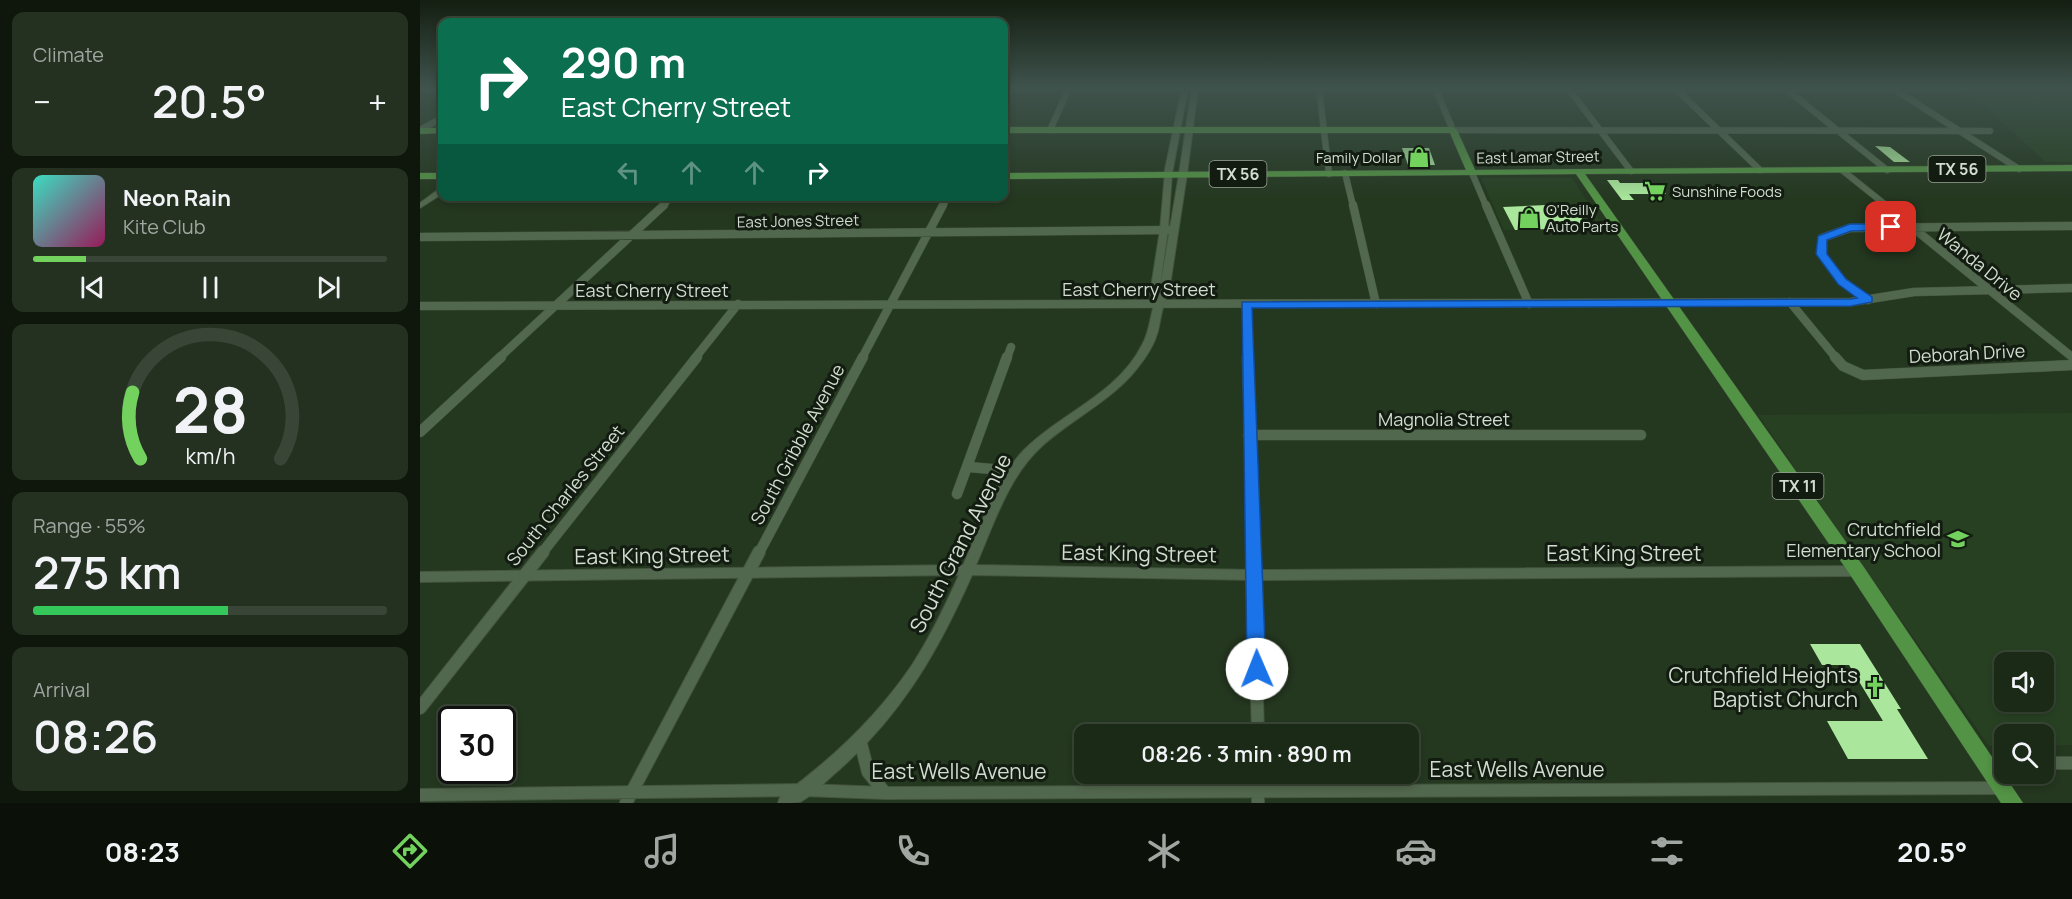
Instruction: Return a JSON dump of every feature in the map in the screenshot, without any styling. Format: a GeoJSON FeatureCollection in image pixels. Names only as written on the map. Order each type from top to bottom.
{"type":"FeatureCollection","features":[{"type":"Feature","properties":{"kind":"main road","name":"South Grand Avenue"},"geometry":{"type":"LineString","coordinates":[[1168,174],[1178,125]]}},
{"type":"Feature","properties":{"kind":"main road","name":"South Grand Avenue"},"geometry":{"type":"LineString","coordinates":[[1183,174],[1190,125]]}},
{"type":"Feature","properties":{"kind":"main road"},"geometry":{"type":"LineString","coordinates":[[1008,130],[1453,130],[1472,173]]}},
{"type":"Feature","properties":{"kind":"main road"},"geometry":{"type":"LineString","coordinates":[[420,131],[438,131]]}},
{"type":"Feature","properties":{"kind":"main road"},"geometry":{"type":"LineString","coordinates":[[1466,160],[1480,168],[1507,173]]}},
{"type":"Feature","properties":{"kind":"main road","name":"East Lamar Street"},"geometry":{"type":"LineString","coordinates":[[1008,176],[2072,168]]}},
{"type":"Feature","properties":{"kind":"main road","name":"TX 11"},"geometry":{"type":"LineString","coordinates":[[1579,172],[1857,571],[2013,803]]}},
{"type":"Feature","properties":{"kind":"main road"},"geometry":{"type":"LineString","coordinates":[[420,176],[438,176]]}},
{"type":"Feature","properties":{"kind":"street"},"geometry":{"type":"LineString","coordinates":[[1050,130],[1052,125]]}},
{"type":"Feature","properties":{"kind":"street"},"geometry":{"type":"LineString","coordinates":[[1324,125],[1329,174]]}},
{"type":"Feature","properties":{"kind":"street"},"geometry":{"type":"LineString","coordinates":[[1451,125],[1453,130],[1990,131]]}},
{"type":"Feature","properties":{"kind":"street"},"geometry":{"type":"LineString","coordinates":[[1597,125],[1631,171]]}},
{"type":"Feature","properties":{"kind":"street"},"geometry":{"type":"LineString","coordinates":[[1714,125],[1760,170]]}},
{"type":"Feature","properties":{"kind":"street"},"geometry":{"type":"LineString","coordinates":[[1832,125],[1887,170]]}},
{"type":"Feature","properties":{"kind":"street"},"geometry":{"type":"LineString","coordinates":[[1952,125],[2019,169]]}},
{"type":"Feature","properties":{"kind":"street","name":"Wanda Drive"},"geometry":{"type":"LineString","coordinates":[[1842,170],[2072,357]]}},
{"type":"Feature","properties":{"kind":"street"},"geometry":{"type":"LineString","coordinates":[[1345,173],[1376,304]]}},
{"type":"Feature","properties":{"kind":"street"},"geometry":{"type":"LineString","coordinates":[[1472,173],[1529,304]]}},
{"type":"Feature","properties":{"kind":"street","name":"South Grand Avenue"},"geometry":{"type":"LineString","coordinates":[[1158,302],[1154,294],[1164,230],[1168,174]]}},
{"type":"Feature","properties":{"kind":"street","name":"South Grand Avenue"},"geometry":{"type":"LineString","coordinates":[[786,803],[860,740],[895,700],[920,664],[946,617],[1014,471],[1030,451],[1055,429],[1112,390],[1129,373],[1143,352],[1153,331],[1158,302],[1165,292],[1183,174]]}},
{"type":"Feature","properties":{"kind":"street"},"geometry":{"type":"LineString","coordinates":[[1167,186],[1181,186]]}},
{"type":"Feature","properties":{"kind":"street"},"geometry":{"type":"LineString","coordinates":[[420,206],[438,194]]}},
{"type":"Feature","properties":{"kind":"street"},"geometry":{"type":"LineString","coordinates":[[420,432],[667,201]]}},
{"type":"Feature","properties":{"kind":"street","name":"South Gribble Avenue"},"geometry":{"type":"LineString","coordinates":[[627,798],[945,201]]}},
{"type":"Feature","properties":{"kind":"street"},"geometry":{"type":"LineString","coordinates":[[1868,300],[1842,281],[1822,254],[1822,238],[1850,228],[2072,226]]}},
{"type":"Feature","properties":{"kind":"street","name":"East Jones Street"},"geometry":{"type":"LineString","coordinates":[[420,237],[1176,230]]}},
{"type":"Feature","properties":{"kind":"street","name":"East Cherry Street"},"geometry":{"type":"LineString","coordinates":[[420,306],[1158,302],[1529,304],[1790,302],[1868,300],[1914,292],[2072,288]]}},
{"type":"Feature","properties":{"kind":"street","name":"Deborah Drive"},"geometry":{"type":"LineString","coordinates":[[1790,302],[1843,366],[1863,375],[2072,365]]}},
{"type":"Feature","properties":{"kind":"street","name":"South Charles Street"},"geometry":{"type":"LineString","coordinates":[[420,708],[738,304]]}},
{"type":"Feature","properties":{"kind":"street"},"geometry":{"type":"LineString","coordinates":[[1246,304],[1258,724]]}},
{"type":"Feature","properties":{"kind":"street"},"geometry":{"type":"LineString","coordinates":[[957,494],[969,467],[1011,347]]}},
{"type":"Feature","properties":{"kind":"street","name":"Magnolia Street"},"geometry":{"type":"LineString","coordinates":[[1248,435],[1641,435]]}},
{"type":"Feature","properties":{"kind":"street"},"geometry":{"type":"LineString","coordinates":[[969,467],[1014,471]]}},
{"type":"Feature","properties":{"kind":"street","name":"East King Street"},"geometry":{"type":"LineString","coordinates":[[420,577],[967,570],[1255,575],[1857,571]]}},
{"type":"Feature","properties":{"kind":"street"},"geometry":{"type":"LineString","coordinates":[[860,740],[868,772],[885,793]]}},
{"type":"Feature","properties":{"kind":"street"},"geometry":{"type":"LineString","coordinates":[[1985,763],[1994,763]]}},
{"type":"Feature","properties":{"kind":"street"},"geometry":{"type":"LineString","coordinates":[[2054,763],[2072,763]]}},
{"type":"Feature","properties":{"kind":"street","name":"East Wells Avenue"},"geometry":{"type":"LineString","coordinates":[[420,795],[627,798],[804,790],[1258,797],[2002,788]]}},
{"type":"Feature","properties":{"kind":"shaded area"},"geometry":{"type":"Polygon","coordinates":[[[2005,125],[2072,125],[2072,162],[2046,162],[2005,125]]]}},
{"type":"Feature","properties":{"kind":"shaded area"},"geometry":{"type":"Polygon","coordinates":[[[1481,178],[1572,178],[1604,227],[1504,230],[1481,178]]]}},
{"type":"Feature","properties":{"kind":"shaded area","name":"Crutchfield Elementary School"},"geometry":{"type":"Polygon","coordinates":[[[2072,413],[2072,745],[2054,746],[2054,724],[1994,724],[1994,746],[1989,746],[1758,415],[2072,413]]]}},
{"type":"Feature","properties":{"kind":"building"},"geometry":{"type":"Polygon","coordinates":[[[1875,146],[1890,147],[1910,162],[1894,162],[1875,146]]]}},
{"type":"Feature","properties":{"kind":"building","name":"Family Dollar"},"geometry":{"type":"Polygon","coordinates":[[[1402,148],[1429,148],[1435,165],[1408,165],[1402,148]]]}},
{"type":"Feature","properties":{"kind":"building"},"geometry":{"type":"Polygon","coordinates":[[[1607,180],[1618,180],[1620,183],[1657,183],[1666,194],[1629,194],[1634,200],[1622,200],[1607,180]]]}},
{"type":"Feature","properties":{"kind":"building"},"geometry":{"type":"Polygon","coordinates":[[[1573,205],[1588,228],[1515,230],[1503,207],[1573,205]]]}},
{"type":"Feature","properties":{"kind":"building","name":"Crutchfield Heights Baptist Church"},"geometry":{"type":"Polygon","coordinates":[[[1810,644],[1860,644],[1901,709],[1897,709],[1928,759],[1848,759],[1827,721],[1883,721],[1849,665],[1822,665],[1810,644]]]}},
{"type":"Feature","properties":{"kind":"place","name":"Family Dollar"},"geometry":{"type":"Point","coordinates":[1419,157]}},
{"type":"Feature","properties":{"kind":"place","name":"Sunshine Foods"},"geometry":{"type":"Point","coordinates":[1655,191]}},
{"type":"Feature","properties":{"kind":"place","name":"O'Reilly Auto Parts"},"geometry":{"type":"Point","coordinates":[1529,218]}},
{"type":"Feature","properties":{"kind":"place","name":"Crutchfield Elementary School"},"geometry":{"type":"Point","coordinates":[1958,539]}},
{"type":"Feature","properties":{"kind":"place","name":"Crutchfield Heights Baptist Church"},"geometry":{"type":"Point","coordinates":[1875,687]}},
{"type":"Feature","properties":{"kind":"route"},"geometry":{"type":"LineString","coordinates":[[1257,669],[1248,435],[1246,304],[1851,302],[1868,300],[1842,281],[1822,254],[1822,238],[1850,228],[1891,227]]}}]}
